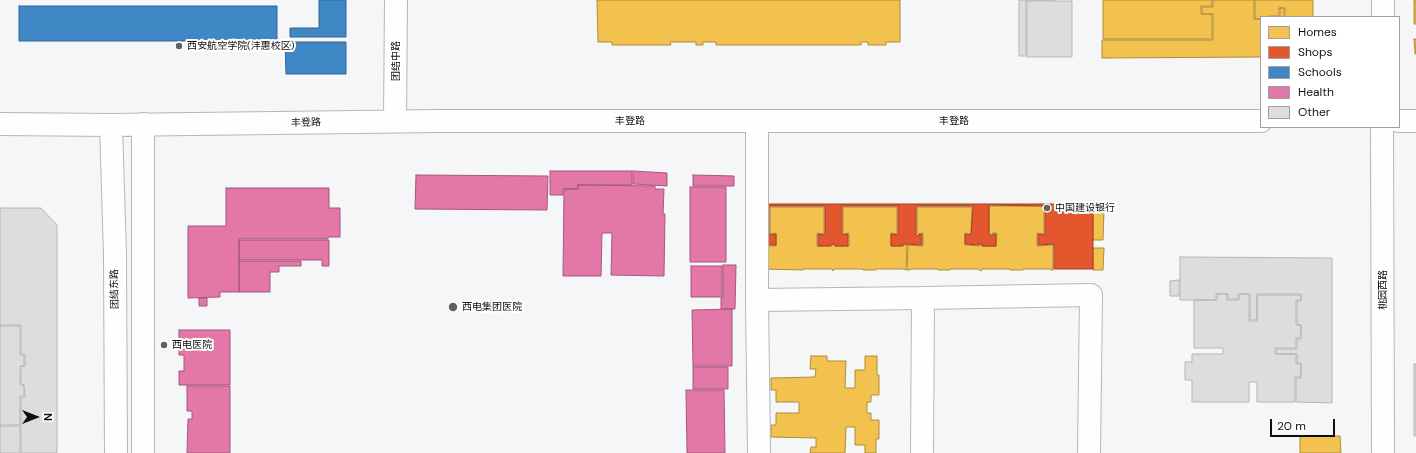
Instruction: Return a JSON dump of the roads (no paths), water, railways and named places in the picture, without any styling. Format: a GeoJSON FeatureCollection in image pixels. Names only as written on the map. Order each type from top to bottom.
{"type":"FeatureCollection","features":[{"type":"Feature","properties":{"kind":"street","name":"团结中路"},"geometry":{"type":"LineString","coordinates":[[395,122],[396,0]]}},
{"type":"Feature","properties":{"kind":"street"},"geometry":{"type":"LineString","coordinates":[[1383,0],[1383,16]]}},
{"type":"Feature","properties":{"kind":"street"},"geometry":{"type":"LineString","coordinates":[[757,121],[759,453]]}},
{"type":"Feature","properties":{"kind":"street","name":"丰登路"},"geometry":{"type":"LineString","coordinates":[[0,124],[111,125],[395,122],[1260,121]]}},
{"type":"Feature","properties":{"kind":"street"},"geometry":{"type":"LineString","coordinates":[[1400,121],[1416,121]]}},
{"type":"Feature","properties":{"kind":"street"},"geometry":{"type":"LineString","coordinates":[[143,124],[143,453]]}},
{"type":"Feature","properties":{"kind":"street","name":"团结东路"},"geometry":{"type":"LineString","coordinates":[[111,125],[115,255],[116,453]]}},
{"type":"Feature","properties":{"kind":"street","name":"桃园西路"},"geometry":{"type":"LineString","coordinates":[[1382,128],[1383,453]]}},
{"type":"Feature","properties":{"kind":"street"},"geometry":{"type":"LineString","coordinates":[[757,300],[1092,295],[1089,453]]}},
{"type":"Feature","properties":{"kind":"street"},"geometry":{"type":"LineString","coordinates":[[922,453],[923,298]]}},
{"type":"Feature","properties":{"kind":"place","name":"西安航空学院(沣惠校区)"},"geometry":{"type":"Point","coordinates":[179,46]}},
{"type":"Feature","properties":{"kind":"place","name":"中国建设银行"},"geometry":{"type":"Point","coordinates":[1047,208]}},
{"type":"Feature","properties":{"kind":"place","name":"西电集团医院"},"geometry":{"type":"Point","coordinates":[453,307]}},
{"type":"Feature","properties":{"kind":"place","name":"西电医院"},"geometry":{"type":"Point","coordinates":[164,345]}}]}
